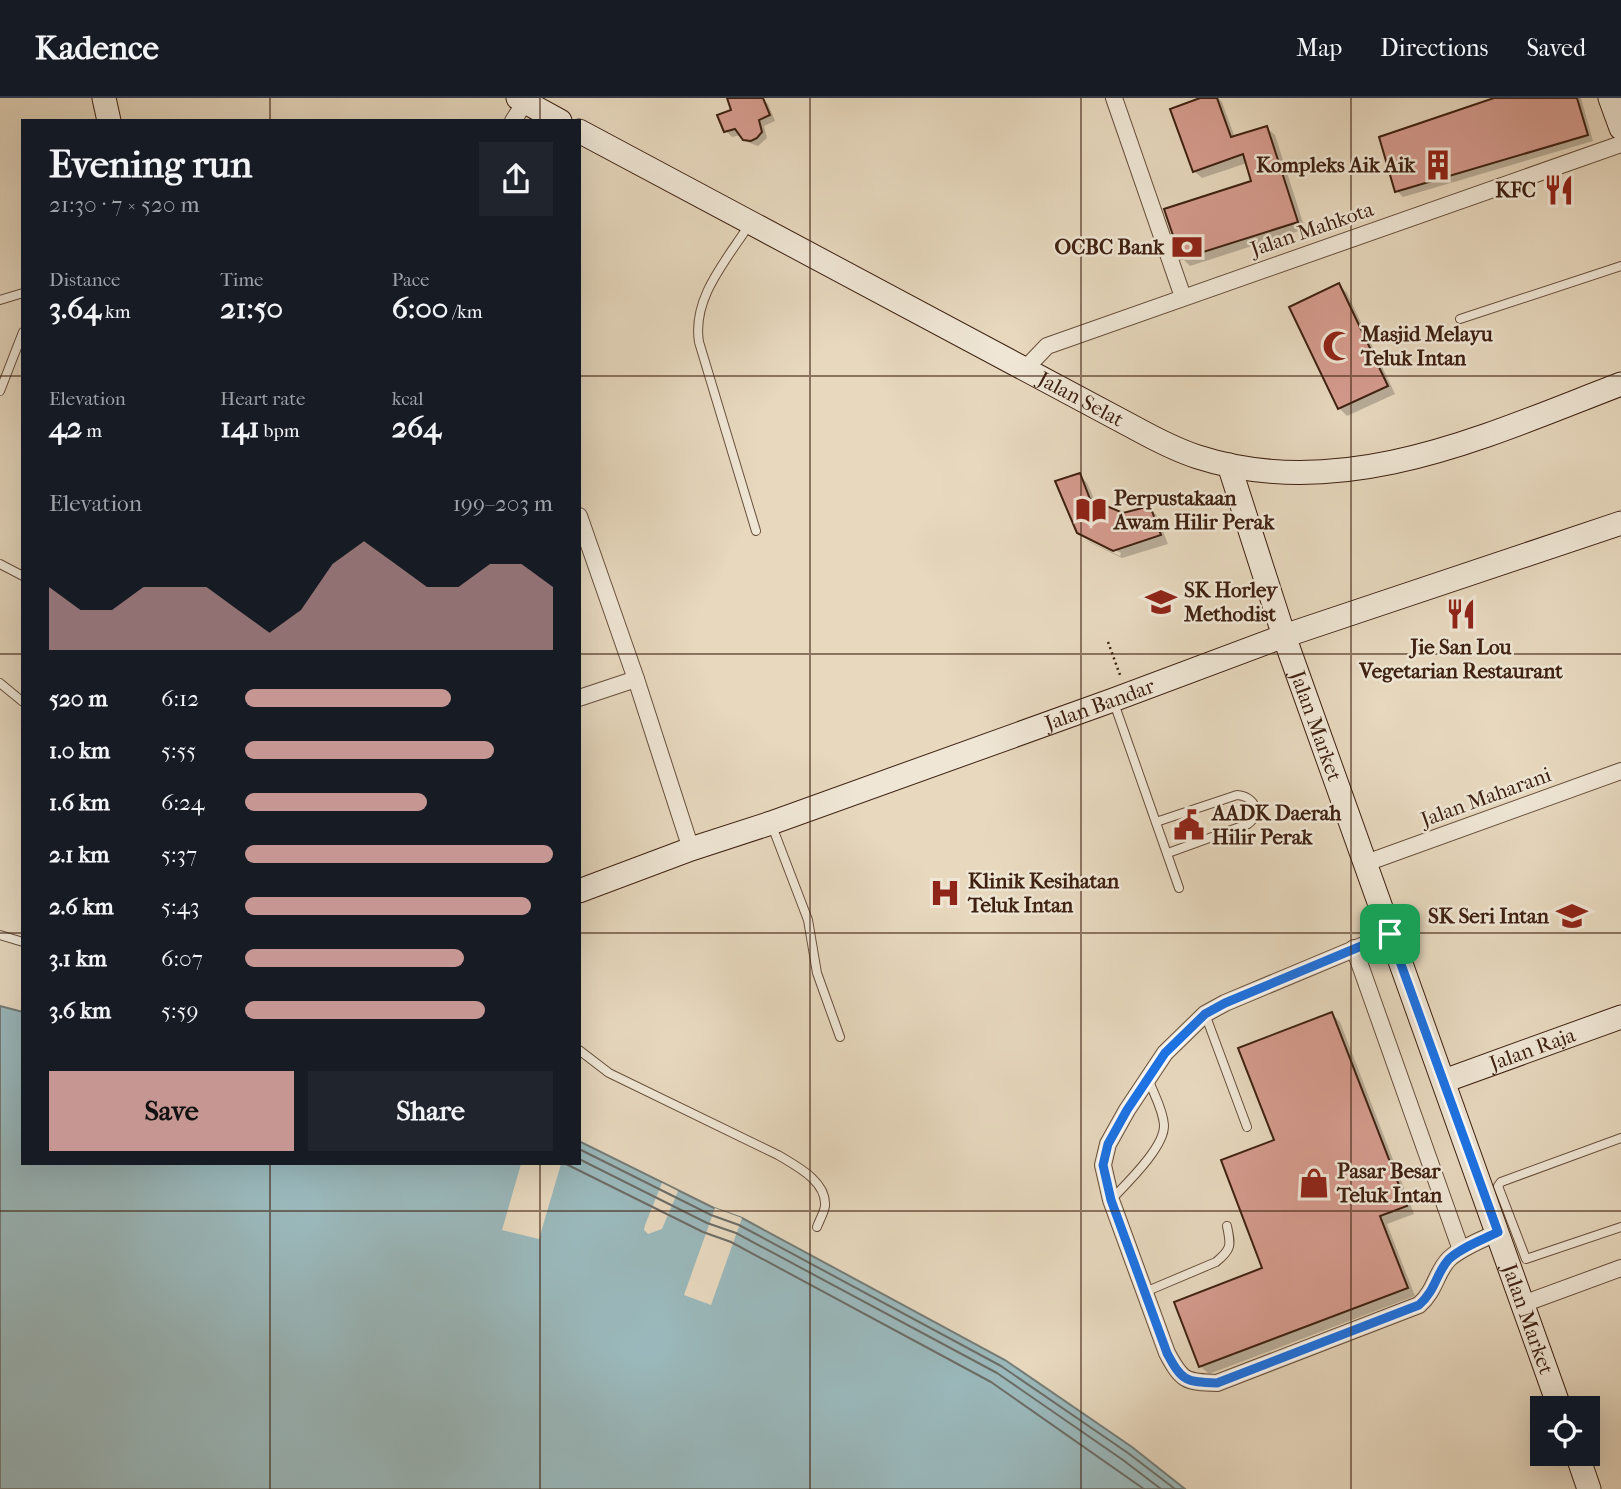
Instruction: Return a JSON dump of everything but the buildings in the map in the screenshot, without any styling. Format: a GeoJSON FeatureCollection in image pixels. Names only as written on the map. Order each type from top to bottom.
{"type":"FeatureCollection","features":[{"type":"Feature","properties":{"kind":"street"},"geometry":{"type":"LineString","coordinates":[[104,98],[109,119]]}},
{"type":"Feature","properties":{"kind":"street"},"geometry":{"type":"LineString","coordinates":[[1114,98],[1183,297]]}},
{"type":"Feature","properties":{"kind":"street"},"geometry":{"type":"LineString","coordinates":[[1610,98],[1621,128]]}},
{"type":"Feature","properties":{"kind":"street"},"geometry":{"type":"LineString","coordinates":[[519,107],[555,119]]}},
{"type":"Feature","properties":{"kind":"street","name":"Jalan Selat"},"geometry":{"type":"LineString","coordinates":[[581,132],[1164,443],[1197,457],[1229,465],[1255,470],[1299,472],[1356,469],[1392,463],[1474,441],[1621,384]]}},
{"type":"Feature","properties":{"kind":"street","name":"Jalan Mahkota"},"geometry":{"type":"LineString","coordinates":[[1026,368],[1047,346],[1621,144]]}},
{"type":"Feature","properties":{"kind":"street","name":"Jalan Market"},"geometry":{"type":"LineString","coordinates":[[1229,465],[1284,636],[1555,1396]]}},
{"type":"Feature","properties":{"kind":"street"},"geometry":{"type":"LineString","coordinates":[[581,522],[691,849]]}},
{"type":"Feature","properties":{"kind":"street","name":"Jalan Bandar"},"geometry":{"type":"LineString","coordinates":[[581,890],[1284,636],[1621,523]]}},
{"type":"Feature","properties":{"kind":"street"},"geometry":{"type":"LineString","coordinates":[[581,697],[636,679]]}},
{"type":"Feature","properties":{"kind":"street","name":"Jalan Maharani"},"geometry":{"type":"LineString","coordinates":[[1366,863],[1621,771]]}},
{"type":"Feature","properties":{"kind":"street"},"geometry":{"type":"LineString","coordinates":[[1390,934],[1225,1003],[1205,1014],[1165,1053],[1108,1144],[1103,1165],[1111,1200],[1167,1353],[1179,1374],[1194,1382],[1217,1383],[1419,1305],[1430,1295],[1448,1261],[1461,1250],[1498,1232]]}},
{"type":"Feature","properties":{"kind":"street"},"geometry":{"type":"LineString","coordinates":[[1354,948],[1461,1250]]}},
{"type":"Feature","properties":{"kind":"street","name":"Jalan Raja"},"geometry":{"type":"LineString","coordinates":[[1444,1081],[1621,1017]]}},
{"type":"Feature","properties":{"kind":"street"},"geometry":{"type":"LineString","coordinates":[[1523,1304],[1621,1268]]}},
{"type":"Feature","properties":{"kind":"street"},"geometry":{"type":"LineString","coordinates":[[1581,1466],[1589,1489]]}},
{"type":"Feature","properties":{"kind":"lane"},"geometry":{"type":"LineString","coordinates":[[751,223],[706,292],[697,327],[699,342],[756,531]]}},
{"type":"Feature","properties":{"kind":"lane"},"geometry":{"type":"LineString","coordinates":[[1460,319],[1621,266]]}},
{"type":"Feature","properties":{"kind":"lane"},"geometry":{"type":"LineString","coordinates":[[0,300],[21,294]]}},
{"type":"Feature","properties":{"kind":"lane"},"geometry":{"type":"LineString","coordinates":[[0,391],[21,337]]}},
{"type":"Feature","properties":{"kind":"lane"},"geometry":{"type":"LineString","coordinates":[[0,564],[21,575]]}},
{"type":"Feature","properties":{"kind":"lane"},"geometry":{"type":"LineString","coordinates":[[0,682],[21,700]]}},
{"type":"Feature","properties":{"kind":"lane"},"geometry":{"type":"LineString","coordinates":[[1120,697],[1179,888]]}},
{"type":"Feature","properties":{"kind":"lane"},"geometry":{"type":"LineString","coordinates":[[1157,822],[1237,795],[1245,796],[1255,806],[1257,813],[1248,824],[1168,853]]}},
{"type":"Feature","properties":{"kind":"lane"},"geometry":{"type":"LineString","coordinates":[[771,823],[808,920],[817,973],[840,1037]]}},
{"type":"Feature","properties":{"kind":"lane"},"geometry":{"type":"LineString","coordinates":[[0,935],[21,941]]}},
{"type":"Feature","properties":{"kind":"lane"},"geometry":{"type":"LineString","coordinates":[[1205,1014],[1247,1127]]}},
{"type":"Feature","properties":{"kind":"lane"},"geometry":{"type":"LineString","coordinates":[[581,1052],[609,1073],[778,1155],[804,1171],[822,1190],[825,1206],[817,1227]]}},
{"type":"Feature","properties":{"kind":"lane"},"geometry":{"type":"LineString","coordinates":[[1111,1200],[1161,1140],[1164,1127],[1147,1078]]}},
{"type":"Feature","properties":{"kind":"lane"},"geometry":{"type":"LineString","coordinates":[[1621,1138],[1501,1182],[1498,1186],[1526,1259],[1621,1227]]}},
{"type":"Feature","properties":{"kind":"lane"},"geometry":{"type":"LineString","coordinates":[[1145,1292],[1216,1262],[1226,1254],[1230,1244],[1227,1226]]}},
{"type":"Feature","properties":{"kind":"path"},"geometry":{"type":"LineString","coordinates":[[1108,642],[1120,697]]}},
{"type":"Feature","properties":{"kind":"water"},"geometry":{"type":"Polygon","coordinates":[[[0,1006],[21,1011],[21,1165],[581,1165],[581,1142],[714,1208],[742,1218],[1005,1360],[1132,1447],[1185,1489],[0,1489],[0,1006]]]}},
{"type":"Feature","properties":{"kind":"pier"},"geometry":{"type":"Polygon","coordinates":[[[521,1165],[561,1165],[539,1239],[502,1230],[521,1165]]]}},
{"type":"Feature","properties":{"kind":"pier"},"geometry":{"type":"Polygon","coordinates":[[[662,1183],[678,1191],[662,1229],[648,1234],[644,1230],[645,1225],[662,1183]]]}},
{"type":"Feature","properties":{"kind":"pier"},"geometry":{"type":"Polygon","coordinates":[[[715,1208],[742,1218],[711,1305],[684,1295],[715,1208]]]}},
{"type":"Feature","properties":{"kind":"place","name":"Kompleks Aik Aik"},"geometry":{"type":"Point","coordinates":[1438,165]}},
{"type":"Feature","properties":{"kind":"place","name":"KFC"},"geometry":{"type":"Point","coordinates":[1559,190]}},
{"type":"Feature","properties":{"kind":"place","name":"OCBC Bank"},"geometry":{"type":"Point","coordinates":[1187,247]}},
{"type":"Feature","properties":{"kind":"place","name":"Masjid Melayu Teluk Intan"},"geometry":{"type":"Point","coordinates":[1338,346]}},
{"type":"Feature","properties":{"kind":"place","name":"Perpustakaan Awam Hilir Perak"},"geometry":{"type":"Point","coordinates":[1091,510]}},
{"type":"Feature","properties":{"kind":"place","name":"SK Horley Methodist"},"geometry":{"type":"Point","coordinates":[1161,602]}},
{"type":"Feature","properties":{"kind":"place","name":"Jie San Lou Vegetarian Restaurant"},"geometry":{"type":"Point","coordinates":[1461,614]}},
{"type":"Feature","properties":{"kind":"place","name":"AADK Daerah Hilir Perak"},"geometry":{"type":"Point","coordinates":[1189,825]}},
{"type":"Feature","properties":{"kind":"place","name":"Klinik Kesihatan Teluk Intan"},"geometry":{"type":"Point","coordinates":[945,893]}},
{"type":"Feature","properties":{"kind":"place","name":"SK Seri Intan"},"geometry":{"type":"Point","coordinates":[1572,916]}},
{"type":"Feature","properties":{"kind":"place","name":"Pasar Besar Teluk Intan"},"geometry":{"type":"Point","coordinates":[1314,1183]}},
{"type":"Feature","properties":{"kind":"route"},"geometry":{"type":"LineString","coordinates":[[1390,934],[1498,1232],[1461,1250],[1448,1261],[1430,1295],[1419,1305],[1217,1383],[1194,1382],[1179,1374],[1167,1353],[1111,1200],[1103,1165],[1108,1144],[1165,1053],[1205,1014],[1345,951],[1390,934]]}}]}
